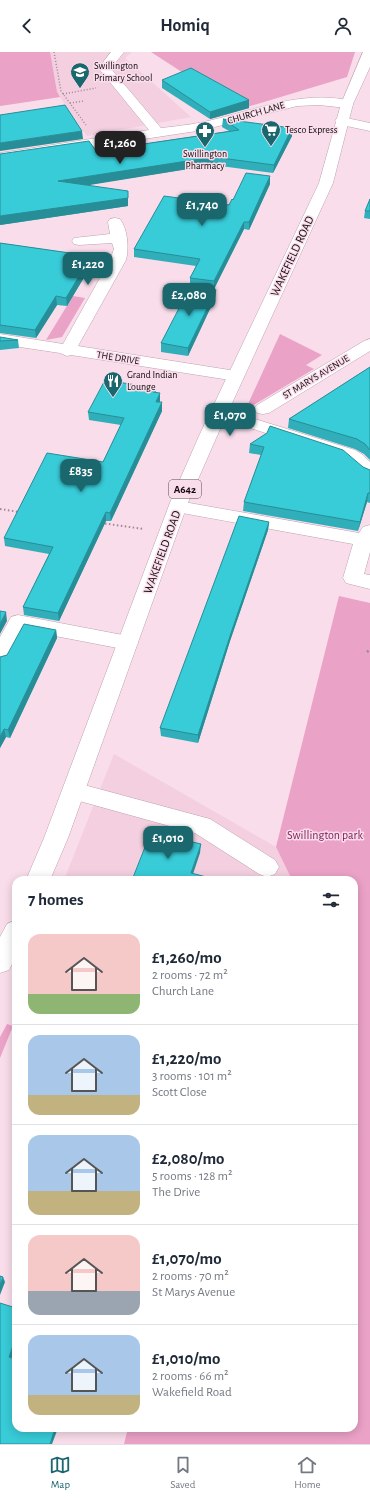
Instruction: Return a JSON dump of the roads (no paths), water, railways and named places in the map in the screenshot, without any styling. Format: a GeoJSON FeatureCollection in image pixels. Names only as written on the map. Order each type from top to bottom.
{"type":"FeatureCollection","features":[{"type":"Feature","properties":{"kind":"main road"},"geometry":{"type":"LineString","coordinates":[[118,52],[110,61],[106,70],[158,133]]}},
{"type":"Feature","properties":{"kind":"main road","name":"WAKEFIELD ROAD"},"geometry":{"type":"LineString","coordinates":[[40,876],[56,838],[178,508],[213,424],[326,183],[344,112],[369,52]]}},
{"type":"Feature","properties":{"kind":"main road","name":"CHURCH LANE"},"geometry":{"type":"LineString","coordinates":[[0,157],[224,122],[281,105],[311,101],[344,112],[370,127]]}},
{"type":"Feature","properties":{"kind":"main road"},"geometry":{"type":"LineString","coordinates":[[67,351],[118,260],[121,249],[115,222]]}},
{"type":"Feature","properties":{"kind":"main road"},"geometry":{"type":"LineString","coordinates":[[79,241],[119,238]]}},
{"type":"Feature","properties":{"kind":"main road","name":"THE DRIVE"},"geometry":{"type":"LineString","coordinates":[[0,339],[67,351],[236,376]]}},
{"type":"Feature","properties":{"kind":"main road","name":"ST MARYS AVENUE"},"geometry":{"type":"LineString","coordinates":[[263,409],[370,344]]}},
{"type":"Feature","properties":{"kind":"main road"},"geometry":{"type":"LineString","coordinates":[[213,424],[242,420],[349,454],[357,459],[370,473]]}},
{"type":"Feature","properties":{"kind":"main road"},"geometry":{"type":"LineString","coordinates":[[178,508],[368,537],[353,578],[370,582]]}},
{"type":"Feature","properties":{"kind":"main road"},"geometry":{"type":"LineString","coordinates":[[0,658],[18,622],[128,643]]}},
{"type":"Feature","properties":{"kind":"main road"},"geometry":{"type":"LineString","coordinates":[[73,791],[202,826],[267,867]]}},
{"type":"Feature","properties":{"kind":"main road"},"geometry":{"type":"LineString","coordinates":[[0,962],[12,939]]}},
{"type":"Feature","properties":{"kind":"place","name":"Swillington Primary School"},"geometry":{"type":"Point","coordinates":[80,89]}},
{"type":"Feature","properties":{"kind":"place","name":"Tesco Express"},"geometry":{"type":"Point","coordinates":[271,147]}},
{"type":"Feature","properties":{"kind":"place","name":"Swillington Pharmacy"},"geometry":{"type":"Point","coordinates":[205,148]}},
{"type":"Feature","properties":{"kind":"place","name":"Grand Indian Lounge"},"geometry":{"type":"Point","coordinates":[113,398]}},
{"type":"Feature","properties":{"kind":"park label","name":"Swillington park"},"geometry":{"type":"Point","coordinates":[325,835]}}]}
